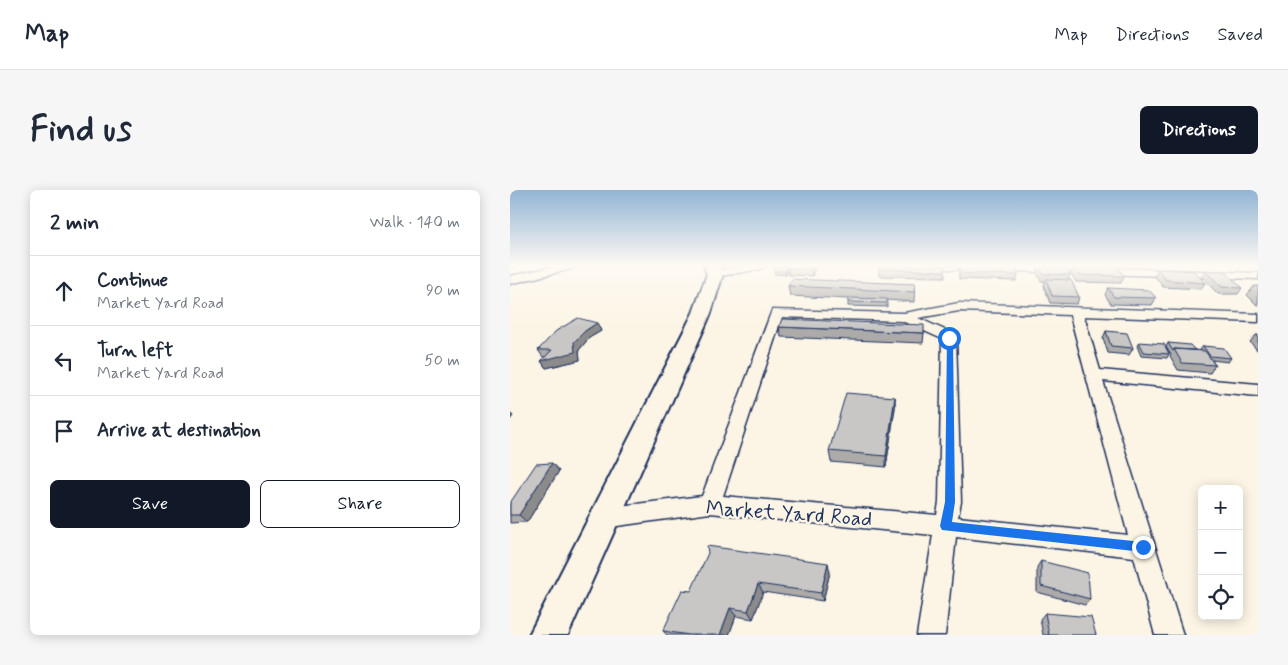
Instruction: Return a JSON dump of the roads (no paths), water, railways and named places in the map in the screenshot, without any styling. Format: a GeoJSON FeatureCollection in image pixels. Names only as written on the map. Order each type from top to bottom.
{"type":"FeatureCollection","features":[{"type":"Feature","properties":{"kind":"main road"},"geometry":{"type":"LineString","coordinates":[[548,635],[702,313],[709,287]]}},
{"type":"Feature","properties":{"kind":"street"},"geometry":{"type":"LineString","coordinates":[[710,504],[777,313],[904,317],[959,307],[1258,318]]}},
{"type":"Feature","properties":{"kind":"street"},"geometry":{"type":"LineString","coordinates":[[1076,311],[1169,635]]}},
{"type":"Feature","properties":{"kind":"street"},"geometry":{"type":"LineString","coordinates":[[904,317],[949,338],[950,502],[931,635]]}},
{"type":"Feature","properties":{"kind":"street"},"geometry":{"type":"LineString","coordinates":[[1093,375],[1258,390]]}},
{"type":"Feature","properties":{"kind":"street","name":"Market Yard Road"},"geometry":{"type":"LineString","coordinates":[[604,518],[710,504],[1143,547]]}}]}
